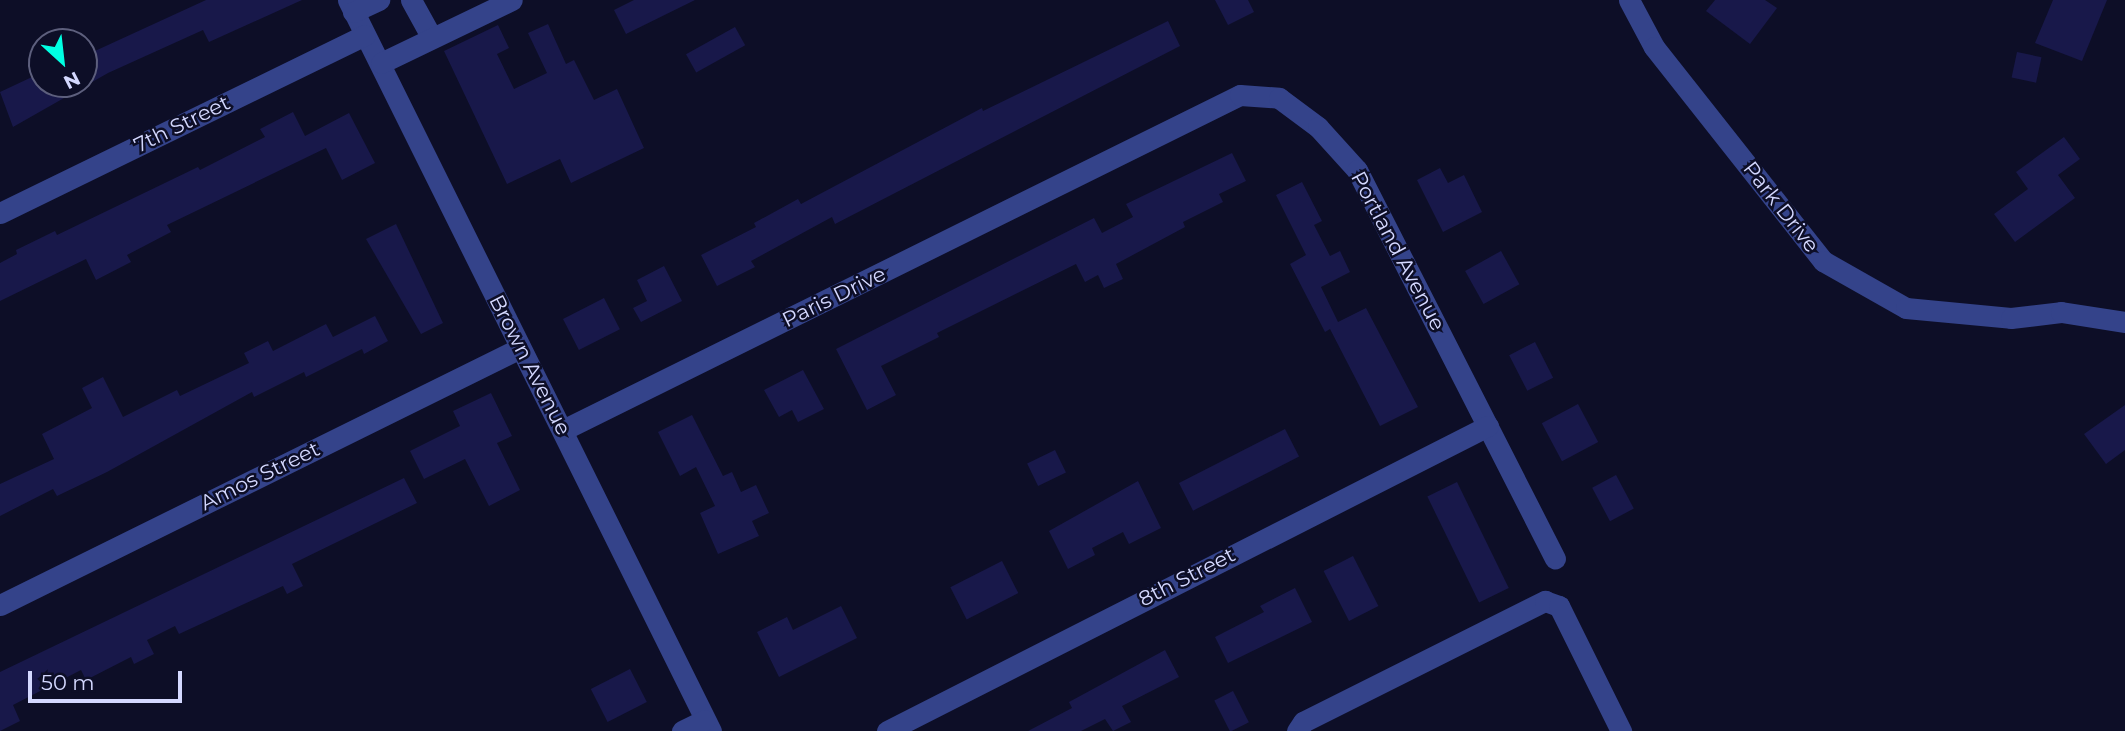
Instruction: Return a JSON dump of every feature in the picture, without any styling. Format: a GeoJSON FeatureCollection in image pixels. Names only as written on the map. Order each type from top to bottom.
{"type":"FeatureCollection","features":[{"type":"Feature","properties":{"kind":"street"},"geometry":{"type":"LineString","coordinates":[[351,6],[379,0]]}},
{"type":"Feature","properties":{"kind":"street"},"geometry":{"type":"LineString","coordinates":[[411,0],[432,38]]}},
{"type":"Feature","properties":{"kind":"street"},"geometry":{"type":"LineString","coordinates":[[381,63],[512,0]]}},
{"type":"Feature","properties":{"kind":"street","name":"Park Drive"},"geometry":{"type":"LineString","coordinates":[[1629,0],[1654,47],[1823,261],[1906,308],[2011,318],[2062,312],[2125,322]]}},
{"type":"Feature","properties":{"kind":"street","name":"Brown Avenue"},"geometry":{"type":"LineString","coordinates":[[351,6],[708,726]]}},
{"type":"Feature","properties":{"kind":"street","name":"7th Street"},"geometry":{"type":"LineString","coordinates":[[0,213],[365,35]]}},
{"type":"Feature","properties":{"kind":"street","name":"Portland Avenue"},"geometry":{"type":"LineString","coordinates":[[1105,164],[1240,95],[1279,98],[1318,127],[1357,170],[1555,559]]}},
{"type":"Feature","properties":{"kind":"street","name":"Paris Drive"},"geometry":{"type":"LineString","coordinates":[[563,430],[1105,164]]}},
{"type":"Feature","properties":{"kind":"street","name":"Amos Street"},"geometry":{"type":"LineString","coordinates":[[0,605],[520,348]]}},
{"type":"Feature","properties":{"kind":"street","name":"8th Street"},"geometry":{"type":"LineString","coordinates":[[887,731],[1488,426]]}},
{"type":"Feature","properties":{"kind":"street"},"geometry":{"type":"LineString","coordinates":[[1297,731],[1303,722],[1545,601],[1559,606],[1621,731]]}},
{"type":"Feature","properties":{"kind":"street"},"geometry":{"type":"LineString","coordinates":[[682,731],[708,726]]}},
{"type":"Feature","properties":{"kind":"building"},"geometry":{"type":"Polygon","coordinates":[[[206,0],[302,0],[209,42],[203,30],[98,79],[98,50],[206,0]]]}},
{"type":"Feature","properties":{"kind":"building"},"geometry":{"type":"Polygon","coordinates":[[[634,0],[695,0],[626,34],[614,10],[634,0]]]}},
{"type":"Feature","properties":{"kind":"building"},"geometry":{"type":"Polygon","coordinates":[[[1215,0],[1248,0],[1254,12],[1228,25],[1215,0]]]}},
{"type":"Feature","properties":{"kind":"building"},"geometry":{"type":"Polygon","coordinates":[[[1715,0],[1765,0],[1777,8],[1750,44],[1706,11],[1715,0]]]}},
{"type":"Feature","properties":{"kind":"building"},"geometry":{"type":"Polygon","coordinates":[[[2053,0],[2107,0],[2082,61],[2035,43],[2053,0]]]}},
{"type":"Feature","properties":{"kind":"building"},"geometry":{"type":"Polygon","coordinates":[[[1168,21],[1180,46],[835,224],[832,217],[751,261],[755,267],[717,286],[701,255],[756,227],[754,223],[798,199],[801,204],[982,108],[983,111],[1168,21]]]}},
{"type":"Feature","properties":{"kind":"building"},"geometry":{"type":"Polygon","coordinates":[[[548,24],[566,64],[574,60],[594,100],[617,89],[644,148],[571,183],[560,159],[507,184],[444,51],[498,25],[509,48],[497,54],[514,89],[547,73],[528,33],[548,24]]]}},
{"type":"Feature","properties":{"kind":"building"},"geometry":{"type":"Polygon","coordinates":[[[735,27],[745,45],[696,73],[686,54],[735,27]]]}},
{"type":"Feature","properties":{"kind":"building"},"geometry":{"type":"Polygon","coordinates":[[[2017,52],[2041,57],[2036,83],[2012,77],[2017,52]]]}},
{"type":"Feature","properties":{"kind":"building"},"geometry":{"type":"Polygon","coordinates":[[[28,79],[28,98],[64,98],[13,127],[0,92],[28,79]]]}},
{"type":"Feature","properties":{"kind":"building"},"geometry":{"type":"Polygon","coordinates":[[[293,112],[305,136],[349,113],[375,163],[342,180],[326,148],[167,225],[171,232],[127,255],[131,262],[96,280],[86,259],[0,301],[0,263],[17,254],[16,250],[55,231],[57,235],[198,167],[200,170],[265,137],[260,129],[293,112]]]}},
{"type":"Feature","properties":{"kind":"building"},"geometry":{"type":"Polygon","coordinates":[[[2064,137],[2080,159],[2058,175],[2075,198],[2015,242],[1994,214],[2028,189],[2016,172],[2064,137]]]}},
{"type":"Feature","properties":{"kind":"building"},"geometry":{"type":"Polygon","coordinates":[[[1232,153],[1246,181],[1219,194],[1223,202],[1183,222],[1185,227],[1116,264],[1123,279],[1104,288],[1098,275],[1085,282],[1076,264],[937,333],[939,337],[881,366],[896,395],[867,410],[836,349],[1094,218],[1102,233],[1133,217],[1126,204],[1232,153]]]}},
{"type":"Feature","properties":{"kind":"building"},"geometry":{"type":"Polygon","coordinates":[[[1440,168],[1448,183],[1464,175],[1482,212],[1443,232],[1417,180],[1440,168]]]}},
{"type":"Feature","properties":{"kind":"building"},"geometry":{"type":"Polygon","coordinates":[[[1302,182],[1322,221],[1314,225],[1330,256],[1340,251],[1350,272],[1321,287],[1338,322],[1366,308],[1418,407],[1380,426],[1330,329],[1325,332],[1290,264],[1306,255],[1276,195],[1302,182]]]}},
{"type":"Feature","properties":{"kind":"building"},"geometry":{"type":"Polygon","coordinates":[[[396,224],[443,323],[421,334],[366,239],[396,224]]]}},
{"type":"Feature","properties":{"kind":"building"},"geometry":{"type":"Polygon","coordinates":[[[1501,251],[1519,284],[1484,304],[1465,271],[1501,251]]]}},
{"type":"Feature","properties":{"kind":"building"},"geometry":{"type":"Polygon","coordinates":[[[664,266],[682,301],[641,322],[633,308],[647,301],[637,280],[664,266]]]}},
{"type":"Feature","properties":{"kind":"building"},"geometry":{"type":"Polygon","coordinates":[[[604,298],[620,329],[579,350],[563,319],[604,298]]]}},
{"type":"Feature","properties":{"kind":"building"},"geometry":{"type":"Polygon","coordinates":[[[375,316],[388,341],[364,354],[362,349],[306,377],[304,372],[254,397],[252,392],[107,472],[57,496],[53,489],[0,516],[0,484],[54,459],[42,434],[92,408],[82,388],[103,377],[123,417],[177,390],[180,396],[249,363],[244,353],[268,341],[273,351],[326,324],[333,337],[375,316]]]}},
{"type":"Feature","properties":{"kind":"building"},"geometry":{"type":"Polygon","coordinates":[[[1535,342],[1553,378],[1527,391],[1509,355],[1535,342]]]}},
{"type":"Feature","properties":{"kind":"building"},"geometry":{"type":"Polygon","coordinates":[[[803,370],[824,409],[798,422],[792,410],[779,417],[764,390],[803,370]]]}},
{"type":"Feature","properties":{"kind":"building"},"geometry":{"type":"Polygon","coordinates":[[[491,393],[512,436],[497,443],[520,490],[489,506],[465,459],[424,479],[410,451],[460,426],[453,411],[491,393]]]}},
{"type":"Feature","properties":{"kind":"building"},"geometry":{"type":"Polygon","coordinates":[[[1578,404],[1598,442],[1562,461],[1542,423],[1578,404]]]}},
{"type":"Feature","properties":{"kind":"building"},"geometry":{"type":"Polygon","coordinates":[[[2125,405],[2125,450],[2106,464],[2084,434],[2125,405]]]}},
{"type":"Feature","properties":{"kind":"building"},"geometry":{"type":"Polygon","coordinates":[[[692,415],[723,476],[732,472],[741,492],[756,485],[769,513],[752,521],[759,536],[718,554],[700,513],[715,506],[696,467],[680,476],[658,432],[692,415]]]}},
{"type":"Feature","properties":{"kind":"building"},"geometry":{"type":"Polygon","coordinates":[[[1285,429],[1299,457],[1193,511],[1179,483],[1285,429]]]}},
{"type":"Feature","properties":{"kind":"building"},"geometry":{"type":"Polygon","coordinates":[[[1055,450],[1066,472],[1038,486],[1027,464],[1055,450]]]}},
{"type":"Feature","properties":{"kind":"building"},"geometry":{"type":"Polygon","coordinates":[[[1616,475],[1634,509],[1610,521],[1592,488],[1616,475]]]}},
{"type":"Feature","properties":{"kind":"building"},"geometry":{"type":"Polygon","coordinates":[[[404,478],[417,503],[292,564],[303,586],[287,594],[283,586],[179,634],[175,626],[147,640],[154,654],[134,664],[131,657],[86,680],[81,670],[13,705],[20,721],[0,731],[0,672],[404,478]]]}},
{"type":"Feature","properties":{"kind":"building"},"geometry":{"type":"Polygon","coordinates":[[[1138,481],[1161,528],[1129,544],[1123,532],[1092,548],[1095,555],[1068,569],[1049,531],[1138,481]]]}},
{"type":"Feature","properties":{"kind":"building"},"geometry":{"type":"Polygon","coordinates":[[[1457,482],[1509,588],[1479,603],[1427,496],[1457,482]]]}},
{"type":"Feature","properties":{"kind":"building"},"geometry":{"type":"Polygon","coordinates":[[[1353,556],[1378,606],[1349,621],[1324,571],[1353,556]]]}},
{"type":"Feature","properties":{"kind":"building"},"geometry":{"type":"Polygon","coordinates":[[[1002,561],[1018,593],[967,619],[950,587],[1002,561]]]}},
{"type":"Feature","properties":{"kind":"building"},"geometry":{"type":"Polygon","coordinates":[[[1295,588],[1312,622],[1228,663],[1215,637],[1264,612],[1260,606],[1295,588]]]}},
{"type":"Feature","properties":{"kind":"building"},"geometry":{"type":"Polygon","coordinates":[[[841,606],[857,638],[779,677],[757,632],[787,617],[793,630],[841,606]]]}},
{"type":"Feature","properties":{"kind":"building"},"geometry":{"type":"Polygon","coordinates":[[[1165,650],[1179,677],[1122,706],[1131,722],[1113,731],[1105,719],[1081,731],[1028,731],[1072,708],[1069,702],[1165,650]]]}},
{"type":"Feature","properties":{"kind":"building"},"geometry":{"type":"Polygon","coordinates":[[[630,669],[647,702],[608,722],[591,689],[630,669]]]}},
{"type":"Feature","properties":{"kind":"building"},"geometry":{"type":"Polygon","coordinates":[[[1233,691],[1249,722],[1230,731],[1214,701],[1233,691]]]}}]}
